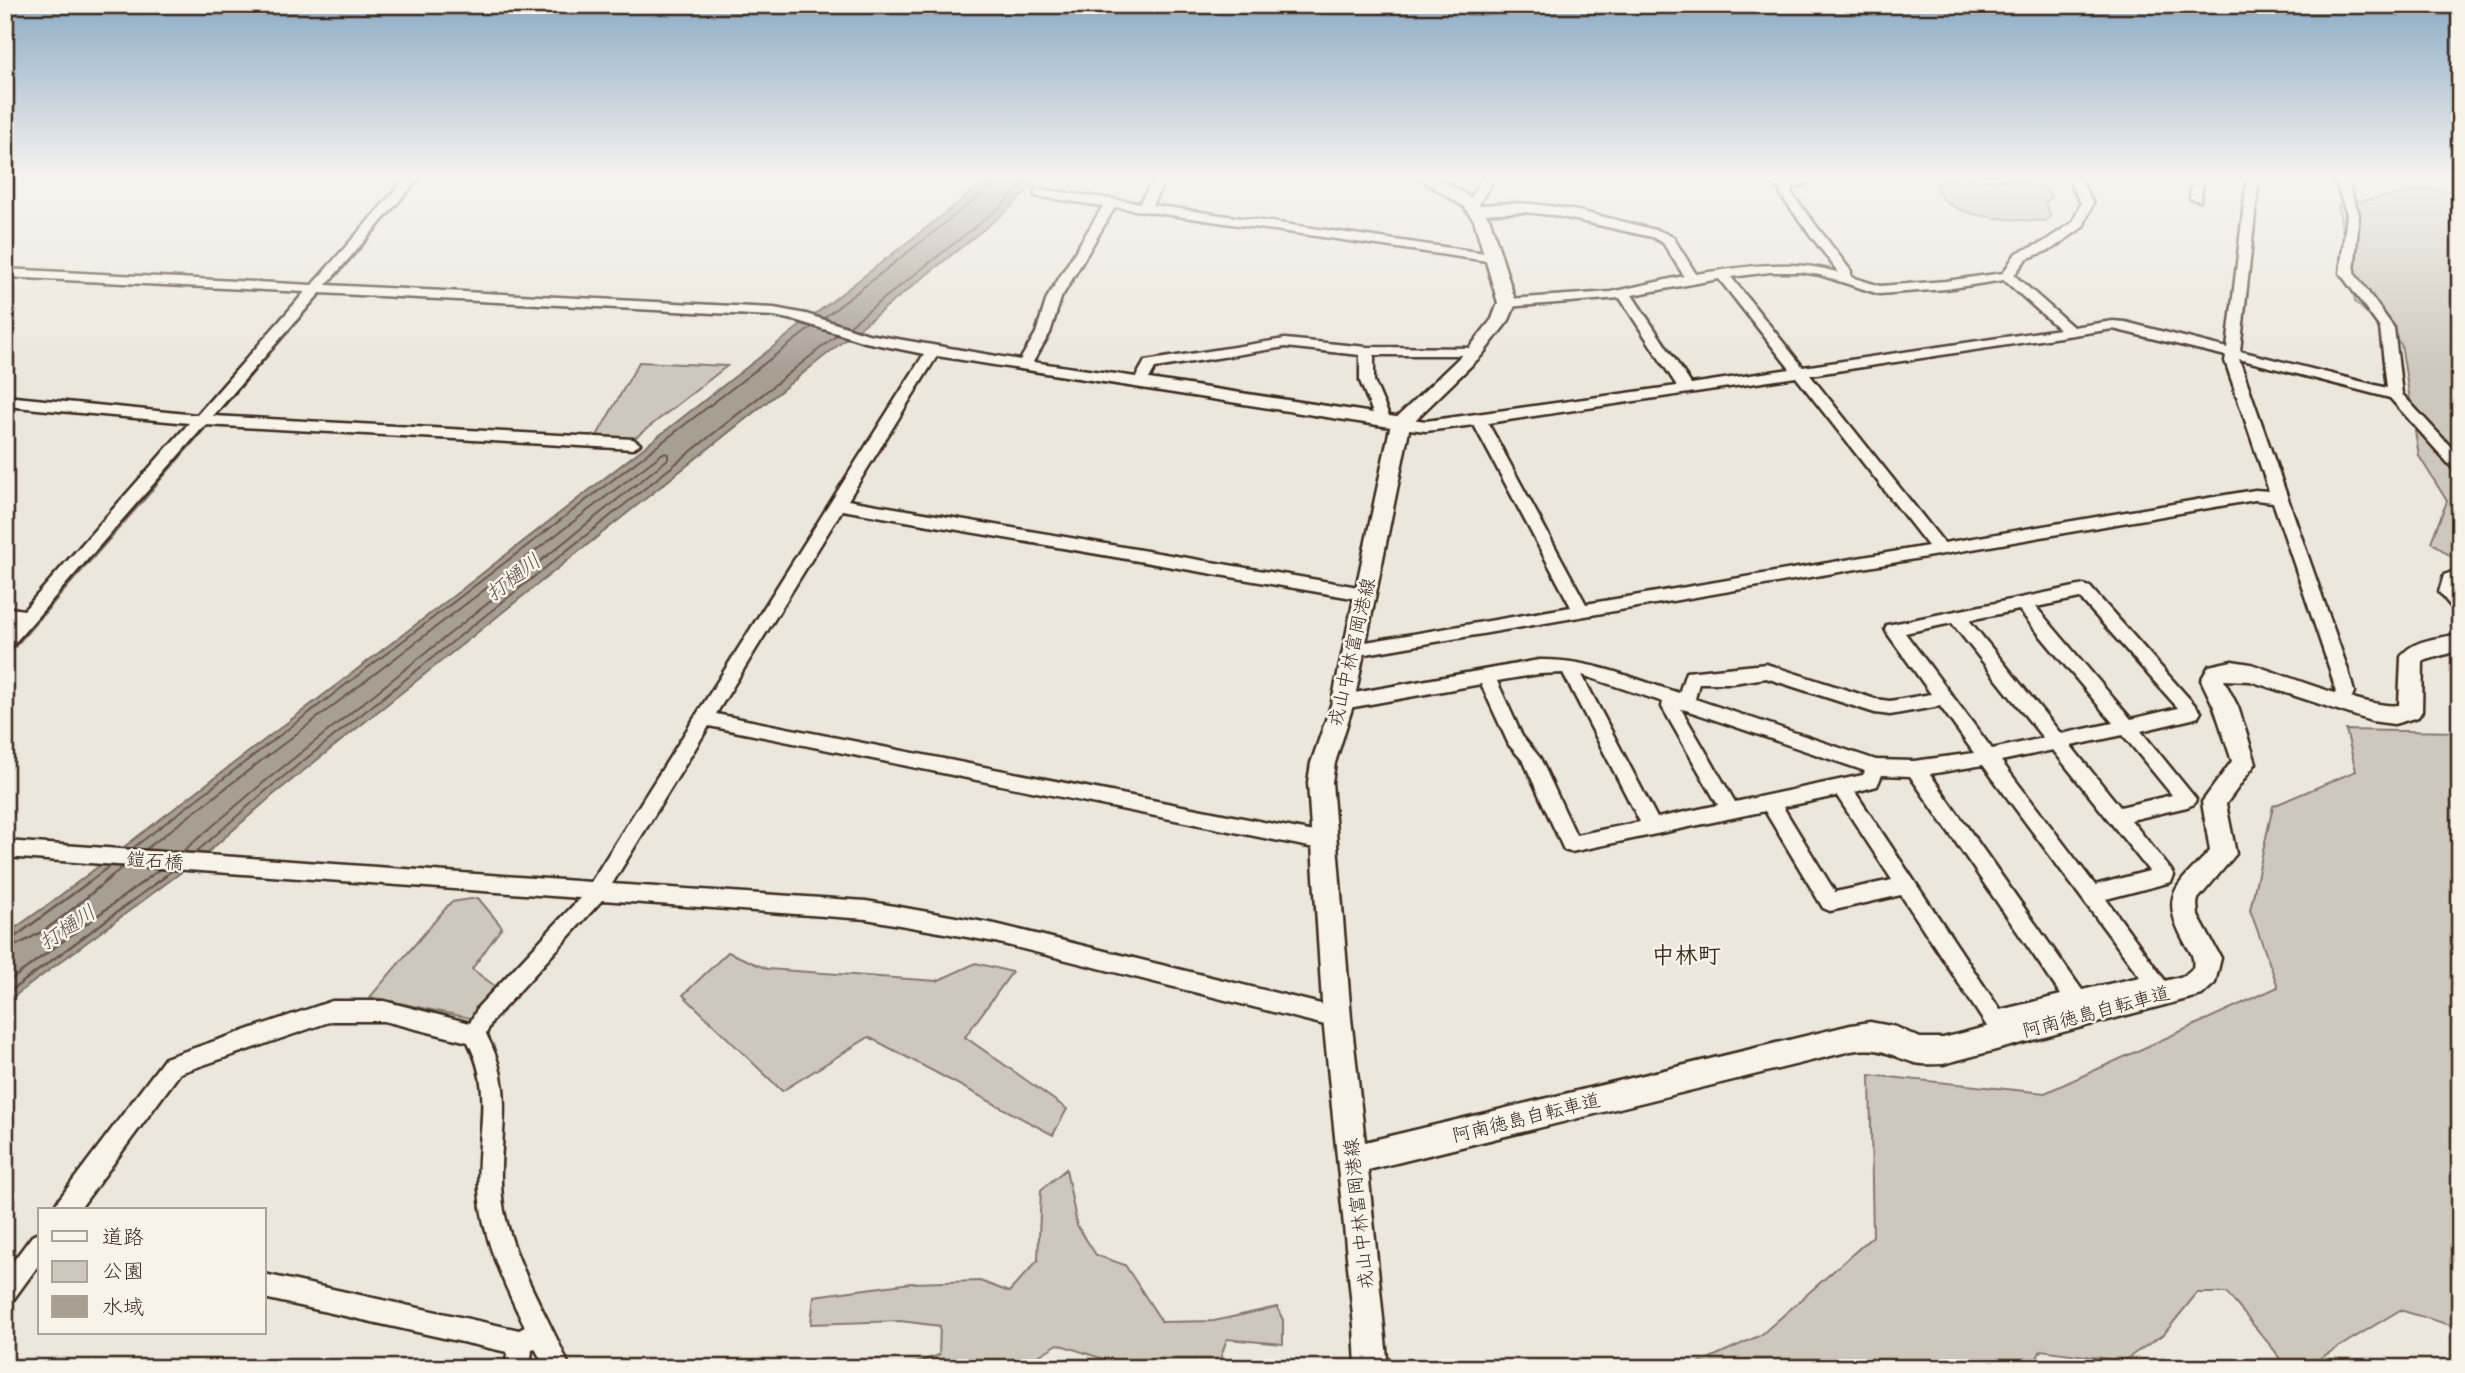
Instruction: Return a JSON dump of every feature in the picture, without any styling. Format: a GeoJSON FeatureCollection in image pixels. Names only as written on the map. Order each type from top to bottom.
{"type":"FeatureCollection","features":[{"type":"Feature","properties":{"kind":"main road"},"geometry":{"type":"LineString","coordinates":[[1392,422],[1476,351],[1500,320],[1507,303],[1487,242]]}},
{"type":"Feature","properties":{"kind":"main road","name":"戎山中林富岡港線"},"geometry":{"type":"LineString","coordinates":[[1372,1368],[1337,1018],[1320,782],[1323,763],[1343,702],[1354,647],[1392,422]]}},
{"type":"Feature","properties":{"kind":"main road"},"geometry":{"type":"LineString","coordinates":[[2460,577],[2452,580],[2450,592],[2460,602]]}},
{"type":"Feature","properties":{"kind":"main road","name":"阿南徳島自転車道"},"geometry":{"type":"LineString","coordinates":[[1352,1159],[1851,1038],[1870,1035],[1896,1040],[1918,1051],[1943,1051],[2192,986],[2206,974],[2208,958],[2185,918],[2186,894],[2223,854],[2223,839],[2215,819],[2214,802],[2244,763],[2226,707],[2212,680],[2217,672],[2232,670],[2342,701],[2371,712],[2394,715],[2410,711],[2412,657],[2422,651],[2460,642]]}},
{"type":"Feature","properties":{"kind":"street"},"geometry":{"type":"LineString","coordinates":[[5,643],[358,242]]}},
{"type":"Feature","properties":{"kind":"street"},"geometry":{"type":"LineString","coordinates":[[1024,365],[1043,333],[1054,298],[1088,242]]}},
{"type":"Feature","properties":{"kind":"street"},"geometry":{"type":"LineString","coordinates":[[1383,242],[1494,258]]}},
{"type":"Feature","properties":{"kind":"street"},"geometry":{"type":"LineString","coordinates":[[1669,242],[1692,278]]}},
{"type":"Feature","properties":{"kind":"street"},"geometry":{"type":"LineString","coordinates":[[1822,242],[1846,274],[1843,278]]}},
{"type":"Feature","properties":{"kind":"street"},"geometry":{"type":"LineString","coordinates":[[1507,303],[1623,293],[1692,278],[1800,268],[1880,290],[1893,290],[2007,276],[2021,256],[2053,242]]}},
{"type":"Feature","properties":{"kind":"street"},"geometry":{"type":"LineString","coordinates":[[2248,242],[2231,354],[2277,497],[2339,670],[2345,692],[2342,701]]}},
{"type":"Feature","properties":{"kind":"street"},"geometry":{"type":"LineString","coordinates":[[2353,242],[2347,273],[2387,328],[2395,395]]}},
{"type":"Feature","properties":{"kind":"street"},"geometry":{"type":"LineString","coordinates":[[5,273],[774,312],[801,317],[860,337],[933,351],[1392,422],[1445,425],[2070,331],[2113,325],[2126,326],[2395,395],[2460,467]]}},
{"type":"Feature","properties":{"kind":"street"},"geometry":{"type":"LineString","coordinates":[[1721,274],[1940,549]]}},
{"type":"Feature","properties":{"kind":"street"},"geometry":{"type":"LineString","coordinates":[[2007,276],[2070,331]]}},
{"type":"Feature","properties":{"kind":"street"},"geometry":{"type":"LineString","coordinates":[[1623,293],[1638,310],[1659,350],[1686,389]]}},
{"type":"Feature","properties":{"kind":"street"},"geometry":{"type":"LineString","coordinates":[[1140,383],[1150,364],[1284,343],[1367,351],[1476,351]]}},
{"type":"Feature","properties":{"kind":"street"},"geometry":{"type":"LineString","coordinates":[[475,1034],[485,1014],[585,908],[596,892],[933,351]]}},
{"type":"Feature","properties":{"kind":"street"},"geometry":{"type":"LineString","coordinates":[[1367,351],[1367,381],[1392,422]]}},
{"type":"Feature","properties":{"kind":"street"},"geometry":{"type":"LineString","coordinates":[[5,401],[202,420],[633,444]]}},
{"type":"Feature","properties":{"kind":"street"},"geometry":{"type":"LineString","coordinates":[[1479,420],[1581,610]]}},
{"type":"Feature","properties":{"kind":"street"},"geometry":{"type":"LineString","coordinates":[[1354,647],[1366,648],[2255,495],[2277,497]]}},
{"type":"Feature","properties":{"kind":"street"},"geometry":{"type":"LineString","coordinates":[[838,504],[1364,594]]}},
{"type":"Feature","properties":{"kind":"street"},"geometry":{"type":"LineString","coordinates":[[1343,702],[1539,667],[1568,666],[1592,671],[1876,767],[1916,769],[1989,756],[2058,742],[2192,712],[2084,591],[1893,629],[1943,699],[1989,756],[2156,982],[1995,1021],[1842,788]]}},
{"type":"Feature","properties":{"kind":"street"},"geometry":{"type":"LineString","coordinates":[[2023,603],[2187,799],[2117,816]]}},
{"type":"Feature","properties":{"kind":"street"},"geometry":{"type":"LineString","coordinates":[[5,613],[28,617]]}},
{"type":"Feature","properties":{"kind":"street"},"geometry":{"type":"LineString","coordinates":[[1956,616],[2164,876],[2091,894]]}},
{"type":"Feature","properties":{"kind":"street"},"geometry":{"type":"LineString","coordinates":[[1568,666],[1652,826]]}},
{"type":"Feature","properties":{"kind":"street"},"geometry":{"type":"LineString","coordinates":[[1730,810],[1671,707],[1679,701],[1692,677],[1733,676],[1761,670],[1875,706],[1890,708],[1943,699]]}},
{"type":"Feature","properties":{"kind":"street"},"geometry":{"type":"LineString","coordinates":[[1486,676],[1515,740],[1531,758],[1571,844],[1870,781],[1876,767]]}},
{"type":"Feature","properties":{"kind":"street"},"geometry":{"type":"LineString","coordinates":[[703,718],[1324,842]]}},
{"type":"Feature","properties":{"kind":"street"},"geometry":{"type":"LineString","coordinates":[[1916,769],[2077,1001]]}},
{"type":"Feature","properties":{"kind":"street"},"geometry":{"type":"LineString","coordinates":[[1770,802],[1830,902],[1906,885]]}},
{"type":"Feature","properties":{"kind":"street","name":"鎧石橋"},"geometry":{"type":"LineString","coordinates":[[5,849],[866,910],[944,923],[1337,1018]]}},
{"type":"Feature","properties":{"kind":"street"},"geometry":{"type":"LineString","coordinates":[[66,1208],[173,1065],[332,1011],[384,1011],[475,1034],[486,1051],[495,1083],[490,1190],[526,1348]]}},
{"type":"Feature","properties":{"kind":"street"},"geometry":{"type":"LineString","coordinates":[[5,1292],[38,1247]]}},
{"type":"Feature","properties":{"kind":"street"},"geometry":{"type":"LineString","coordinates":[[266,1286],[526,1348],[558,1368]]}},
{"type":"Feature","properties":{"kind":"green space"},"geometry":{"type":"Polygon","coordinates":[[[2344,242],[2460,242],[2460,563],[2431,542],[2447,501],[2419,456],[2401,344],[2355,302],[2344,242]]]}},
{"type":"Feature","properties":{"kind":"green space"},"geometry":{"type":"Polygon","coordinates":[[[639,362],[727,366],[631,441],[595,439],[639,362]]]}},
{"type":"Feature","properties":{"kind":"green space"},"geometry":{"type":"Polygon","coordinates":[[[2460,728],[2460,1328],[2400,1310],[2314,1362],[2311,1368],[2285,1368],[2275,1351],[2227,1293],[2197,1293],[2164,1334],[2123,1361],[2041,1350],[2032,1368],[1688,1368],[1761,1335],[1873,1236],[1870,1075],[2045,1093],[2278,987],[2250,910],[2273,806],[2356,771],[2346,730],[2459,732],[2460,728]]]}},
{"type":"Feature","properties":{"kind":"green space"},"geometry":{"type":"Polygon","coordinates":[[[478,898],[502,927],[472,969],[503,992],[470,1018],[370,997],[451,902],[478,898]]]}},
{"type":"Feature","properties":{"kind":"green space"},"geometry":{"type":"Polygon","coordinates":[[[728,952],[767,969],[937,981],[976,963],[1012,972],[965,1037],[1067,1109],[1053,1135],[869,1037],[782,1091],[683,995],[728,952]]]}},
{"type":"Feature","properties":{"kind":"green space"},"geometry":{"type":"Polygon","coordinates":[[[1066,1169],[1077,1225],[1096,1255],[1125,1265],[1162,1322],[1214,1321],[1277,1307],[1283,1320],[1283,1344],[1227,1339],[1219,1362],[1174,1368],[1131,1368],[1058,1344],[1018,1368],[902,1368],[939,1355],[940,1326],[900,1321],[811,1324],[814,1296],[911,1283],[980,1281],[1009,1292],[1038,1260],[1041,1190],[1066,1169]]]}},
{"type":"Feature","properties":{"kind":"water","name":"打樋川"},"geometry":{"type":"Polygon","coordinates":[[[908,242],[968,242],[273,795],[207,853],[5,1003],[5,935],[452,597],[908,242]]]}},
{"type":"Feature","properties":{"kind":"waterway"},"geometry":{"type":"LineString","coordinates":[[214,418],[366,242]]}},
{"type":"Feature","properties":{"kind":"waterway"},"geometry":{"type":"LineString","coordinates":[[154,487],[209,424]]}},
{"type":"Feature","properties":{"kind":"waterway"},"geometry":{"type":"LineString","coordinates":[[5,657],[156,485]]}},
{"type":"Feature","properties":{"kind":"district","name":"中林町"},"geometry":{"type":"Point","coordinates":[1686,954]}}]}
